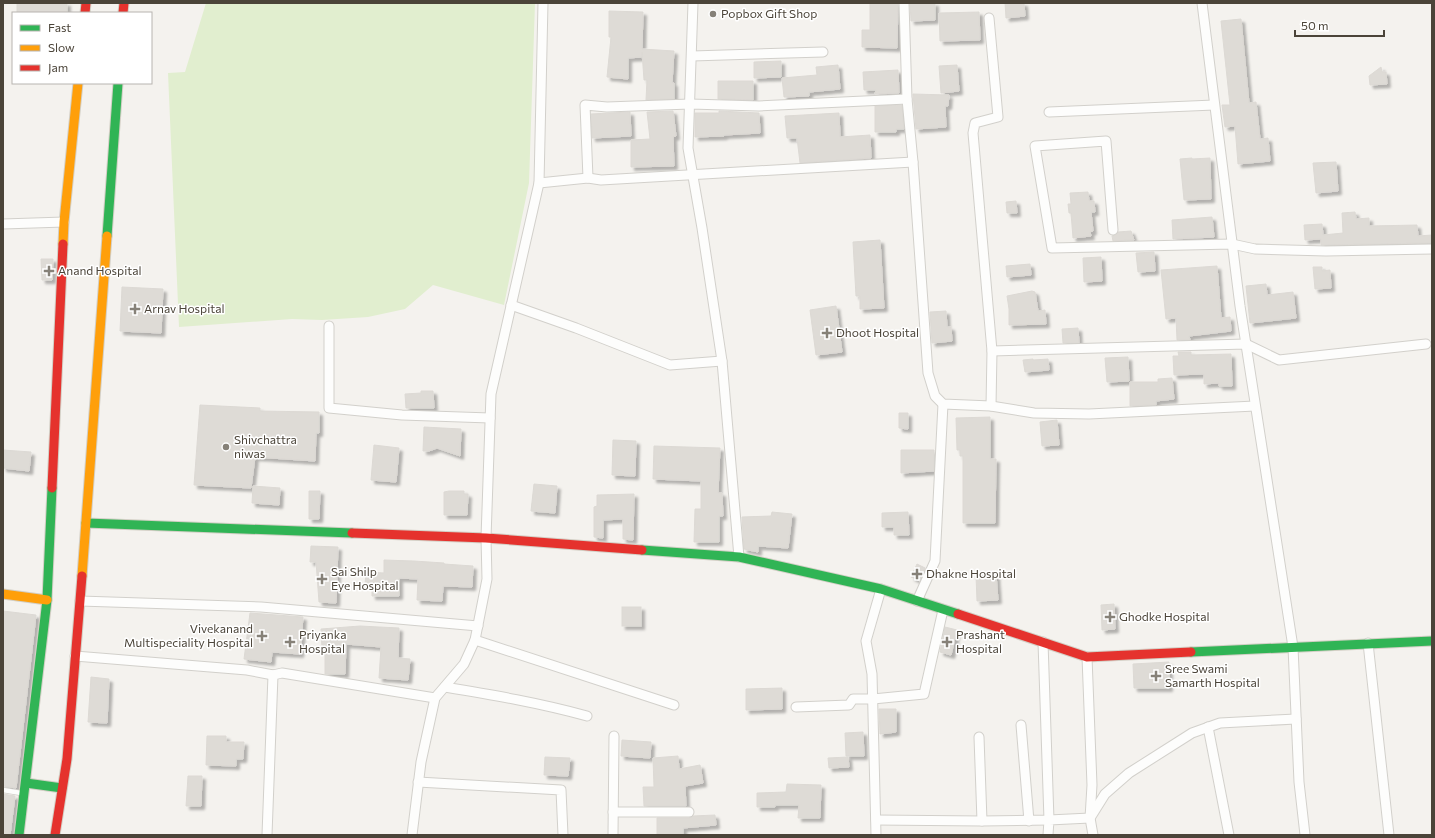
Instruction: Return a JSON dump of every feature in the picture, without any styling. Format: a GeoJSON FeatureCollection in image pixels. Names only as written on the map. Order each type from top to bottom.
{"type":"FeatureCollection","features":[{"type":"Feature","properties":{"kind":"main road"},"geometry":{"type":"LineString","coordinates":[[19,835],[47,600],[64,222],[78,84]]}},
{"type":"Feature","properties":{"kind":"main road"},"geometry":{"type":"LineString","coordinates":[[55,835],[67,758],[76,656],[118,84]]}},
{"type":"Feature","properties":{"kind":"main road"},"geometry":{"type":"LineString","coordinates":[[86,523],[486,538],[739,557],[881,590],[1087,657],[1432,640]]}},
{"type":"Feature","properties":{"kind":"main road"},"geometry":{"type":"LineString","coordinates":[[3,594],[47,600]]}},
{"type":"Feature","properties":{"kind":"main road"},"geometry":{"type":"LineString","coordinates":[[26,783],[62,788]]}},
{"type":"Feature","properties":{"kind":"street"},"geometry":{"type":"LineString","coordinates":[[412,835],[421,762],[435,698],[464,664],[475,640],[487,579],[486,538],[491,394],[539,183],[543,3]]}},
{"type":"Feature","properties":{"kind":"street"},"geometry":{"type":"LineString","coordinates":[[694,3],[688,148],[722,360],[739,557]]}},
{"type":"Feature","properties":{"kind":"street"},"geometry":{"type":"LineString","coordinates":[[904,3],[907,98],[928,373],[935,396],[943,404],[991,406],[1034,413],[1089,414],[1255,406]]}},
{"type":"Feature","properties":{"kind":"street"},"geometry":{"type":"LineString","coordinates":[[1202,3],[1246,344],[1293,647],[1299,782],[1305,835]]}},
{"type":"Feature","properties":{"kind":"street"},"geometry":{"type":"LineString","coordinates":[[989,18],[998,117],[975,123],[973,133],[992,350],[991,406]]}},
{"type":"Feature","properties":{"kind":"street"},"geometry":{"type":"LineString","coordinates":[[692,56],[822,52]]}},
{"type":"Feature","properties":{"kind":"street"},"geometry":{"type":"LineString","coordinates":[[588,178],[585,104],[607,107],[690,104],[759,106],[907,98]]}},
{"type":"Feature","properties":{"kind":"street"},"geometry":{"type":"LineString","coordinates":[[1049,112],[1214,105]]}},
{"type":"Feature","properties":{"kind":"street"},"geometry":{"type":"LineString","coordinates":[[1112,230],[1106,141],[1034,146],[1052,248],[1232,244],[1255,249],[1326,251],[1432,249]]}},
{"type":"Feature","properties":{"kind":"street"},"geometry":{"type":"LineString","coordinates":[[539,183],[588,178],[601,180],[913,162]]}},
{"type":"Feature","properties":{"kind":"street"},"geometry":{"type":"LineString","coordinates":[[3,224],[64,222]]}},
{"type":"Feature","properties":{"kind":"street"},"geometry":{"type":"LineString","coordinates":[[511,305],[576,328],[670,365],[722,360]]}},
{"type":"Feature","properties":{"kind":"street"},"geometry":{"type":"LineString","coordinates":[[329,326],[329,408],[402,415],[490,418]]}},
{"type":"Feature","properties":{"kind":"street"},"geometry":{"type":"LineString","coordinates":[[992,350],[1246,344],[1279,360],[1426,344]]}},
{"type":"Feature","properties":{"kind":"street"},"geometry":{"type":"LineString","coordinates":[[917,601],[935,561],[943,404]]}},
{"type":"Feature","properties":{"kind":"street"},"geometry":{"type":"LineString","coordinates":[[876,835],[872,674],[866,640],[881,590]]}},
{"type":"Feature","properties":{"kind":"street"},"geometry":{"type":"LineString","coordinates":[[80,600],[261,607],[478,626]]}},
{"type":"Feature","properties":{"kind":"street"},"geometry":{"type":"LineString","coordinates":[[796,707],[849,705],[853,699],[873,700],[924,694],[943,610]]}},
{"type":"Feature","properties":{"kind":"street"},"geometry":{"type":"LineString","coordinates":[[475,640],[674,705]]}},
{"type":"Feature","properties":{"kind":"street"},"geometry":{"type":"LineString","coordinates":[[1043,642],[1049,820],[1048,835]]}},
{"type":"Feature","properties":{"kind":"street"},"geometry":{"type":"LineString","coordinates":[[1368,644],[1389,835]]}},
{"type":"Feature","properties":{"kind":"street"},"geometry":{"type":"LineString","coordinates":[[76,656],[247,670],[273,674],[282,673],[435,698]]}},
{"type":"Feature","properties":{"kind":"street"},"geometry":{"type":"LineString","coordinates":[[1087,657],[1092,785],[1090,818],[1092,835]]}},
{"type":"Feature","properties":{"kind":"street"},"geometry":{"type":"LineString","coordinates":[[267,835],[273,674]]}},
{"type":"Feature","properties":{"kind":"street"},"geometry":{"type":"LineString","coordinates":[[445,687],[509,697],[587,716]]}},
{"type":"Feature","properties":{"kind":"street"},"geometry":{"type":"LineString","coordinates":[[1090,818],[1105,794],[1129,773],[1192,733],[1220,723],[1296,719]]}},
{"type":"Feature","properties":{"kind":"street"},"geometry":{"type":"LineString","coordinates":[[1021,725],[1029,820]]}},
{"type":"Feature","properties":{"kind":"street"},"geometry":{"type":"LineString","coordinates":[[1208,727],[1229,835]]}},
{"type":"Feature","properties":{"kind":"street"},"geometry":{"type":"LineString","coordinates":[[613,835],[614,736]]}},
{"type":"Feature","properties":{"kind":"street"},"geometry":{"type":"LineString","coordinates":[[979,737],[982,821]]}},
{"type":"Feature","properties":{"kind":"street"},"geometry":{"type":"LineString","coordinates":[[418,782],[561,790],[563,835]]}},
{"type":"Feature","properties":{"kind":"street"},"geometry":{"type":"LineString","coordinates":[[613,812],[689,812]]}},
{"type":"Feature","properties":{"kind":"street"},"geometry":{"type":"LineString","coordinates":[[876,820],[982,821],[1090,818]]}},
{"type":"Feature","properties":{"kind":"lane"},"geometry":{"type":"LineString","coordinates":[[3,790],[24,793]]}},
{"type":"Feature","properties":{"kind":"green space"},"geometry":{"type":"Polygon","coordinates":[[[206,3],[535,3],[529,183],[504,305],[433,285],[405,309],[368,317],[322,320],[292,319],[179,327],[168,73],[185,72],[206,3]]]}},
{"type":"Feature","properties":{"kind":"building"},"geometry":{"type":"Polygon","coordinates":[[[17,3],[67,3],[67,12],[17,12],[17,3]]]}},
{"type":"Feature","properties":{"kind":"building"},"geometry":{"type":"Polygon","coordinates":[[[870,3],[898,3],[897,48],[862,47],[862,30],[870,30],[870,3]]]}},
{"type":"Feature","properties":{"kind":"building"},"geometry":{"type":"Polygon","coordinates":[[[910,3],[935,3],[935,20],[911,21],[910,3]]]}},
{"type":"Feature","properties":{"kind":"building"},"geometry":{"type":"Polygon","coordinates":[[[1005,3],[1024,3],[1025,16],[1006,18],[1005,3]]]}},
{"type":"Feature","properties":{"kind":"building"},"geometry":{"type":"Polygon","coordinates":[[[609,11],[643,12],[642,49],[674,51],[672,83],[674,83],[674,99],[646,100],[647,80],[644,80],[642,52],[642,57],[628,58],[628,79],[607,77],[611,37],[609,37],[609,11]]]}},
{"type":"Feature","properties":{"kind":"building"},"geometry":{"type":"Polygon","coordinates":[[[979,12],[980,40],[940,41],[939,13],[979,12]]]}},
{"type":"Feature","properties":{"kind":"building"},"geometry":{"type":"Polygon","coordinates":[[[1241,19],[1249,103],[1256,102],[1260,139],[1268,138],[1270,161],[1238,164],[1235,126],[1225,127],[1222,105],[1230,105],[1221,21],[1241,19]]]}},
{"type":"Feature","properties":{"kind":"building"},"geometry":{"type":"Polygon","coordinates":[[[781,61],[781,77],[754,78],[754,62],[781,61]]]}},
{"type":"Feature","properties":{"kind":"building"},"geometry":{"type":"Polygon","coordinates":[[[838,65],[840,89],[809,92],[809,96],[784,97],[782,78],[817,75],[816,67],[838,65]]]}},
{"type":"Feature","properties":{"kind":"building"},"geometry":{"type":"Polygon","coordinates":[[[957,65],[959,91],[941,93],[939,66],[957,65]]]}},
{"type":"Feature","properties":{"kind":"building"},"geometry":{"type":"Polygon","coordinates":[[[1381,67],[1382,72],[1386,72],[1387,84],[1370,85],[1369,76],[1381,67]]]}},
{"type":"Feature","properties":{"kind":"building"},"geometry":{"type":"Polygon","coordinates":[[[898,70],[899,93],[875,94],[876,90],[864,90],[863,72],[898,70]]]}},
{"type":"Feature","properties":{"kind":"building"},"geometry":{"type":"Polygon","coordinates":[[[718,81],[753,81],[753,100],[718,99],[718,81]]]}},
{"type":"Feature","properties":{"kind":"building"},"geometry":{"type":"Polygon","coordinates":[[[913,94],[949,95],[948,106],[945,106],[946,127],[916,129],[913,94]]]}},
{"type":"Feature","properties":{"kind":"building"},"geometry":{"type":"Polygon","coordinates":[[[902,105],[904,129],[896,129],[896,132],[875,132],[875,106],[902,105]]]}},
{"type":"Feature","properties":{"kind":"building"},"geometry":{"type":"Polygon","coordinates":[[[673,111],[676,136],[673,137],[674,166],[631,167],[631,140],[650,139],[647,112],[673,111]]]}},
{"type":"Feature","properties":{"kind":"building"},"geometry":{"type":"Polygon","coordinates":[[[719,111],[759,113],[760,133],[695,137],[695,113],[719,113],[719,111]]]}},
{"type":"Feature","properties":{"kind":"building"},"geometry":{"type":"Polygon","coordinates":[[[630,112],[631,136],[592,138],[591,114],[630,112]]]}},
{"type":"Feature","properties":{"kind":"building"},"geometry":{"type":"Polygon","coordinates":[[[839,113],[840,137],[870,135],[871,158],[800,163],[797,138],[787,138],[785,116],[839,113]]]}},
{"type":"Feature","properties":{"kind":"building"},"geometry":{"type":"Polygon","coordinates":[[[1210,158],[1211,199],[1184,200],[1180,159],[1210,158]]]}},
{"type":"Feature","properties":{"kind":"building"},"geometry":{"type":"Polygon","coordinates":[[[1336,162],[1338,191],[1316,193],[1313,163],[1336,162]]]}},
{"type":"Feature","properties":{"kind":"building"},"geometry":{"type":"Polygon","coordinates":[[[1088,192],[1089,201],[1094,201],[1095,212],[1091,212],[1093,231],[1090,232],[1091,236],[1073,238],[1071,213],[1069,213],[1068,204],[1071,204],[1070,193],[1088,192]]]}},
{"type":"Feature","properties":{"kind":"building"},"geometry":{"type":"Polygon","coordinates":[[[1016,201],[1017,213],[1007,213],[1006,202],[1016,201]]]}},
{"type":"Feature","properties":{"kind":"building"},"geometry":{"type":"Polygon","coordinates":[[[1355,212],[1356,219],[1369,218],[1369,226],[1417,225],[1418,236],[1432,235],[1432,243],[1321,245],[1321,239],[1305,240],[1304,225],[1322,224],[1323,235],[1343,233],[1342,213],[1355,212]]]}},
{"type":"Feature","properties":{"kind":"building"},"geometry":{"type":"Polygon","coordinates":[[[1212,217],[1214,237],[1173,239],[1172,220],[1212,217]]]}},
{"type":"Feature","properties":{"kind":"building"},"geometry":{"type":"Polygon","coordinates":[[[1131,231],[1134,240],[1113,241],[1112,236],[1116,235],[1118,232],[1131,231]]]}},
{"type":"Feature","properties":{"kind":"building"},"geometry":{"type":"Polygon","coordinates":[[[880,240],[884,308],[860,309],[860,296],[856,296],[853,242],[880,240]]]}},
{"type":"Feature","properties":{"kind":"building"},"geometry":{"type":"Polygon","coordinates":[[[1154,252],[1155,271],[1138,272],[1136,253],[1154,252]]]}},
{"type":"Feature","properties":{"kind":"building"},"geometry":{"type":"Polygon","coordinates":[[[1101,257],[1102,281],[1084,282],[1083,258],[1101,257]]]}},
{"type":"Feature","properties":{"kind":"building"},"geometry":{"type":"Polygon","coordinates":[[[41,259],[53,259],[52,280],[42,280],[41,259]]]}},
{"type":"Feature","properties":{"kind":"building"},"geometry":{"type":"Polygon","coordinates":[[[1030,264],[1031,275],[1007,277],[1006,266],[1030,264]]]}},
{"type":"Feature","properties":{"kind":"building"},"geometry":{"type":"Polygon","coordinates":[[[1217,266],[1221,318],[1230,317],[1231,331],[1189,336],[1190,340],[1177,340],[1176,318],[1166,319],[1161,270],[1217,266]]]}},
{"type":"Feature","properties":{"kind":"building"},"geometry":{"type":"Polygon","coordinates":[[[1313,267],[1322,267],[1322,271],[1330,270],[1331,288],[1315,289],[1313,267]]]}},
{"type":"Feature","properties":{"kind":"building"},"geometry":{"type":"Polygon","coordinates":[[[1266,284],[1267,295],[1293,292],[1296,318],[1250,323],[1246,286],[1266,284]]]}},
{"type":"Feature","properties":{"kind":"building"},"geometry":{"type":"Polygon","coordinates":[[[122,287],[163,289],[161,333],[120,331],[122,287]]]}},
{"type":"Feature","properties":{"kind":"building"},"geometry":{"type":"Polygon","coordinates":[[[1032,291],[1035,292],[1038,311],[1045,310],[1046,324],[1009,325],[1007,296],[1032,291]]]}},
{"type":"Feature","properties":{"kind":"building"},"geometry":{"type":"Polygon","coordinates":[[[836,306],[842,352],[816,355],[810,310],[836,306]]]}},
{"type":"Feature","properties":{"kind":"building"},"geometry":{"type":"Polygon","coordinates":[[[946,311],[947,327],[951,327],[952,341],[932,343],[930,312],[946,311]]]}},
{"type":"Feature","properties":{"kind":"building"},"geometry":{"type":"Polygon","coordinates":[[[1078,328],[1079,343],[1063,343],[1062,329],[1078,328]]]}},
{"type":"Feature","properties":{"kind":"building"},"geometry":{"type":"Polygon","coordinates":[[[1178,352],[1191,352],[1191,355],[1231,354],[1232,386],[1219,386],[1219,383],[1204,384],[1204,374],[1174,375],[1173,356],[1179,356],[1178,352]]]}},
{"type":"Feature","properties":{"kind":"building"},"geometry":{"type":"Polygon","coordinates":[[[1128,357],[1129,381],[1107,382],[1105,358],[1128,357]]]}},
{"type":"Feature","properties":{"kind":"building"},"geometry":{"type":"Polygon","coordinates":[[[1048,359],[1049,370],[1025,372],[1023,360],[1048,359]]]}},
{"type":"Feature","properties":{"kind":"building"},"geometry":{"type":"Polygon","coordinates":[[[1172,378],[1174,399],[1156,401],[1156,405],[1130,406],[1130,382],[1158,382],[1158,379],[1172,378]]]}},
{"type":"Feature","properties":{"kind":"building"},"geometry":{"type":"Polygon","coordinates":[[[421,391],[433,391],[434,408],[406,408],[405,394],[421,393],[421,391]]]}},
{"type":"Feature","properties":{"kind":"building","name":"Shivchattra niwas"},"geometry":{"type":"Polygon","coordinates":[[[200,405],[260,408],[260,411],[319,412],[319,433],[316,433],[315,461],[255,457],[251,488],[194,485],[200,405]]]}},
{"type":"Feature","properties":{"kind":"building"},"geometry":{"type":"Polygon","coordinates":[[[899,413],[908,413],[908,429],[899,428],[899,413]]]}},
{"type":"Feature","properties":{"kind":"building"},"geometry":{"type":"Polygon","coordinates":[[[990,417],[990,459],[996,459],[995,523],[963,523],[963,456],[960,456],[960,450],[957,450],[956,418],[990,417]]]}},
{"type":"Feature","properties":{"kind":"building"},"geometry":{"type":"Polygon","coordinates":[[[1057,420],[1059,445],[1042,446],[1040,422],[1057,420]]]}},
{"type":"Feature","properties":{"kind":"building"},"geometry":{"type":"Polygon","coordinates":[[[424,427],[461,429],[460,456],[437,448],[429,451],[423,451],[424,427]]]}},
{"type":"Feature","properties":{"kind":"building"},"geometry":{"type":"Polygon","coordinates":[[[613,440],[636,441],[635,476],[612,475],[613,440]]]}},
{"type":"Feature","properties":{"kind":"building"},"geometry":{"type":"Polygon","coordinates":[[[374,445],[399,448],[396,482],[371,480],[374,445]]]}},
{"type":"Feature","properties":{"kind":"building"},"geometry":{"type":"Polygon","coordinates":[[[654,446],[720,448],[718,493],[722,493],[723,516],[719,516],[719,542],[694,542],[695,509],[701,509],[701,481],[653,479],[654,446]]]}},
{"type":"Feature","properties":{"kind":"building"},"geometry":{"type":"Polygon","coordinates":[[[3,450],[31,452],[29,471],[3,468],[3,450]]]}},
{"type":"Feature","properties":{"kind":"building"},"geometry":{"type":"Polygon","coordinates":[[[901,450],[934,450],[934,471],[901,473],[901,450]]]}},
{"type":"Feature","properties":{"kind":"building"},"geometry":{"type":"Polygon","coordinates":[[[534,484],[557,486],[555,513],[531,511],[534,484]]]}},
{"type":"Feature","properties":{"kind":"building"},"geometry":{"type":"Polygon","coordinates":[[[253,486],[280,488],[279,505],[252,503],[253,486]]]}},
{"type":"Feature","properties":{"kind":"building"},"geometry":{"type":"Polygon","coordinates":[[[309,491],[320,491],[319,519],[309,519],[309,491]]]}},
{"type":"Feature","properties":{"kind":"building"},"geometry":{"type":"Polygon","coordinates":[[[464,491],[464,494],[468,494],[467,515],[444,515],[444,492],[464,491]]]}},
{"type":"Feature","properties":{"kind":"building"},"geometry":{"type":"Polygon","coordinates":[[[634,494],[633,540],[623,539],[623,519],[603,520],[603,538],[594,537],[594,507],[597,506],[597,495],[634,494]]]}},
{"type":"Feature","properties":{"kind":"building"},"geometry":{"type":"Polygon","coordinates":[[[772,512],[792,514],[788,548],[758,546],[758,552],[744,549],[742,517],[771,516],[772,512]]]}},
{"type":"Feature","properties":{"kind":"building"},"geometry":{"type":"Polygon","coordinates":[[[908,512],[909,535],[894,535],[894,527],[882,527],[882,513],[908,512]]]}},
{"type":"Feature","properties":{"kind":"building"},"geometry":{"type":"Polygon","coordinates":[[[311,546],[338,547],[336,603],[319,602],[316,562],[310,562],[311,546]]]}},
{"type":"Feature","properties":{"kind":"building"},"geometry":{"type":"Polygon","coordinates":[[[384,560],[473,566],[472,587],[443,586],[442,601],[417,600],[418,579],[399,578],[399,596],[372,596],[372,585],[365,584],[366,572],[384,573],[384,560]]]}},
{"type":"Feature","properties":{"kind":"building"},"geometry":{"type":"Polygon","coordinates":[[[917,564],[925,568],[920,581],[911,577],[917,564]]]}},
{"type":"Feature","properties":{"kind":"building"},"geometry":{"type":"Polygon","coordinates":[[[996,574],[998,600],[977,601],[976,576],[996,574]]]}},
{"type":"Feature","properties":{"kind":"building"},"geometry":{"type":"Polygon","coordinates":[[[1114,604],[1115,629],[1102,630],[1101,605],[1114,604]]]}},
{"type":"Feature","properties":{"kind":"building"},"geometry":{"type":"Polygon","coordinates":[[[622,607],[641,607],[641,626],[622,626],[622,607]]]}},
{"type":"Feature","properties":{"kind":"building"},"geometry":{"type":"Polygon","coordinates":[[[3,611],[36,615],[16,788],[3,786],[3,611]]]}},
{"type":"Feature","properties":{"kind":"building"},"geometry":{"type":"Polygon","coordinates":[[[250,613],[303,617],[300,654],[272,652],[271,662],[244,659],[250,613]]]}},
{"type":"Feature","properties":{"kind":"building"},"geometry":{"type":"Polygon","coordinates":[[[360,626],[399,628],[398,658],[410,659],[408,680],[379,678],[381,647],[346,644],[345,674],[325,674],[325,648],[322,649],[321,629],[360,626]]]}},
{"type":"Feature","properties":{"kind":"building"},"geometry":{"type":"Polygon","coordinates":[[[945,627],[957,630],[951,655],[940,652],[945,627]]]}},
{"type":"Feature","properties":{"kind":"building"},"geometry":{"type":"Polygon","coordinates":[[[1169,662],[1169,688],[1134,688],[1133,664],[1169,662]]]}},
{"type":"Feature","properties":{"kind":"building"},"geometry":{"type":"Polygon","coordinates":[[[91,677],[109,679],[107,723],[88,722],[91,677]]]}},
{"type":"Feature","properties":{"kind":"building"},"geometry":{"type":"Polygon","coordinates":[[[782,688],[782,709],[746,710],[746,689],[782,688]]]}},
{"type":"Feature","properties":{"kind":"building"},"geometry":{"type":"Polygon","coordinates":[[[879,709],[896,709],[896,732],[880,734],[879,709]]]}},
{"type":"Feature","properties":{"kind":"building"},"geometry":{"type":"Polygon","coordinates":[[[863,732],[864,756],[846,756],[845,733],[863,732]]]}},
{"type":"Feature","properties":{"kind":"building"},"geometry":{"type":"Polygon","coordinates":[[[207,736],[226,736],[226,742],[244,742],[243,759],[236,759],[236,766],[206,765],[207,736]]]}},
{"type":"Feature","properties":{"kind":"building"},"geometry":{"type":"Polygon","coordinates":[[[622,740],[651,742],[650,758],[621,756],[622,740]]]}},
{"type":"Feature","properties":{"kind":"building"},"geometry":{"type":"Polygon","coordinates":[[[678,756],[679,769],[700,765],[703,783],[685,786],[686,806],[644,806],[643,787],[654,787],[653,758],[678,756]]]}},
{"type":"Feature","properties":{"kind":"building"},"geometry":{"type":"Polygon","coordinates":[[[545,757],[570,758],[568,776],[544,775],[545,757]]]}},
{"type":"Feature","properties":{"kind":"building"},"geometry":{"type":"Polygon","coordinates":[[[848,757],[849,767],[829,768],[828,758],[848,757]]]}},
{"type":"Feature","properties":{"kind":"building"},"geometry":{"type":"Polygon","coordinates":[[[188,776],[202,776],[201,806],[186,806],[188,776]]]}},
{"type":"Feature","properties":{"kind":"building"},"geometry":{"type":"Polygon","coordinates":[[[787,784],[821,785],[820,818],[798,818],[799,805],[757,807],[757,793],[786,792],[787,784]]]}},
{"type":"Feature","properties":{"kind":"building"},"geometry":{"type":"Polygon","coordinates":[[[3,794],[15,796],[10,835],[3,835],[3,794]]]}},
{"type":"Feature","properties":{"kind":"building"},"geometry":{"type":"Polygon","coordinates":[[[715,815],[716,825],[683,828],[683,835],[657,835],[657,818],[689,818],[693,816],[715,815]]]}},
{"type":"Feature","properties":{"kind":"traffic: fast"},"geometry":{"type":"LineString","coordinates":[[107,236],[118,84]]}},
{"type":"Feature","properties":{"kind":"traffic: fast"},"geometry":{"type":"LineString","coordinates":[[19,835],[47,600],[52,488]]}},
{"type":"Feature","properties":{"kind":"traffic: fast"},"geometry":{"type":"LineString","coordinates":[[86,523],[352,533]]}},
{"type":"Feature","properties":{"kind":"traffic: fast"},"geometry":{"type":"LineString","coordinates":[[642,550],[739,557],[881,589],[958,614]]}},
{"type":"Feature","properties":{"kind":"traffic: fast"},"geometry":{"type":"LineString","coordinates":[[1191,652],[1432,641]]}},
{"type":"Feature","properties":{"kind":"traffic: fast"},"geometry":{"type":"LineString","coordinates":[[26,783],[62,788]]}},
{"type":"Feature","properties":{"kind":"traffic: slow"},"geometry":{"type":"LineString","coordinates":[[63,244],[78,84]]}},
{"type":"Feature","properties":{"kind":"traffic: slow"},"geometry":{"type":"LineString","coordinates":[[82,576],[107,236]]}},
{"type":"Feature","properties":{"kind":"traffic: slow"},"geometry":{"type":"LineString","coordinates":[[3,594],[47,600]]}},
{"type":"Feature","properties":{"kind":"traffic: jam"},"geometry":{"type":"LineString","coordinates":[[85,12],[86,3]]}},
{"type":"Feature","properties":{"kind":"traffic: jam"},"geometry":{"type":"LineString","coordinates":[[123,12],[124,3]]}},
{"type":"Feature","properties":{"kind":"traffic: jam"},"geometry":{"type":"LineString","coordinates":[[52,488],[63,244]]}},
{"type":"Feature","properties":{"kind":"traffic: jam"},"geometry":{"type":"LineString","coordinates":[[352,533],[486,538],[642,550]]}},
{"type":"Feature","properties":{"kind":"traffic: jam"},"geometry":{"type":"LineString","coordinates":[[55,835],[67,759],[82,576]]}},
{"type":"Feature","properties":{"kind":"traffic: jam"},"geometry":{"type":"LineString","coordinates":[[958,614],[1087,657],[1191,652]]}},
{"type":"Feature","properties":{"kind":"place","name":"Popbox Gift Shop"},"geometry":{"type":"Point","coordinates":[713,14]}},
{"type":"Feature","properties":{"kind":"place","name":"Anand Hospital"},"geometry":{"type":"Point","coordinates":[49,271]}},
{"type":"Feature","properties":{"kind":"place","name":"Arnav Hospital"},"geometry":{"type":"Point","coordinates":[135,309]}},
{"type":"Feature","properties":{"kind":"place","name":"Dhoot Hospital"},"geometry":{"type":"Point","coordinates":[827,333]}},
{"type":"Feature","properties":{"kind":"place","name":"Shivchattra niwas"},"geometry":{"type":"Point","coordinates":[226,447]}},
{"type":"Feature","properties":{"kind":"place","name":"Dhakne Hospital"},"geometry":{"type":"Point","coordinates":[917,574]}},
{"type":"Feature","properties":{"kind":"place","name":"Sai Shilp Eye Hospital"},"geometry":{"type":"Point","coordinates":[322,579]}},
{"type":"Feature","properties":{"kind":"place","name":"Ghodke Hospital"},"geometry":{"type":"Point","coordinates":[1110,617]}},
{"type":"Feature","properties":{"kind":"place","name":"Vivekanand Multispeciality Hospital"},"geometry":{"type":"Point","coordinates":[262,636]}},
{"type":"Feature","properties":{"kind":"place","name":"Priyanka Hospital"},"geometry":{"type":"Point","coordinates":[290,642]}},
{"type":"Feature","properties":{"kind":"place","name":"Prashant Hospital"},"geometry":{"type":"Point","coordinates":[947,642]}},
{"type":"Feature","properties":{"kind":"place","name":"Sree Swami Samarth Hospital"},"geometry":{"type":"Point","coordinates":[1156,676]}}]}
